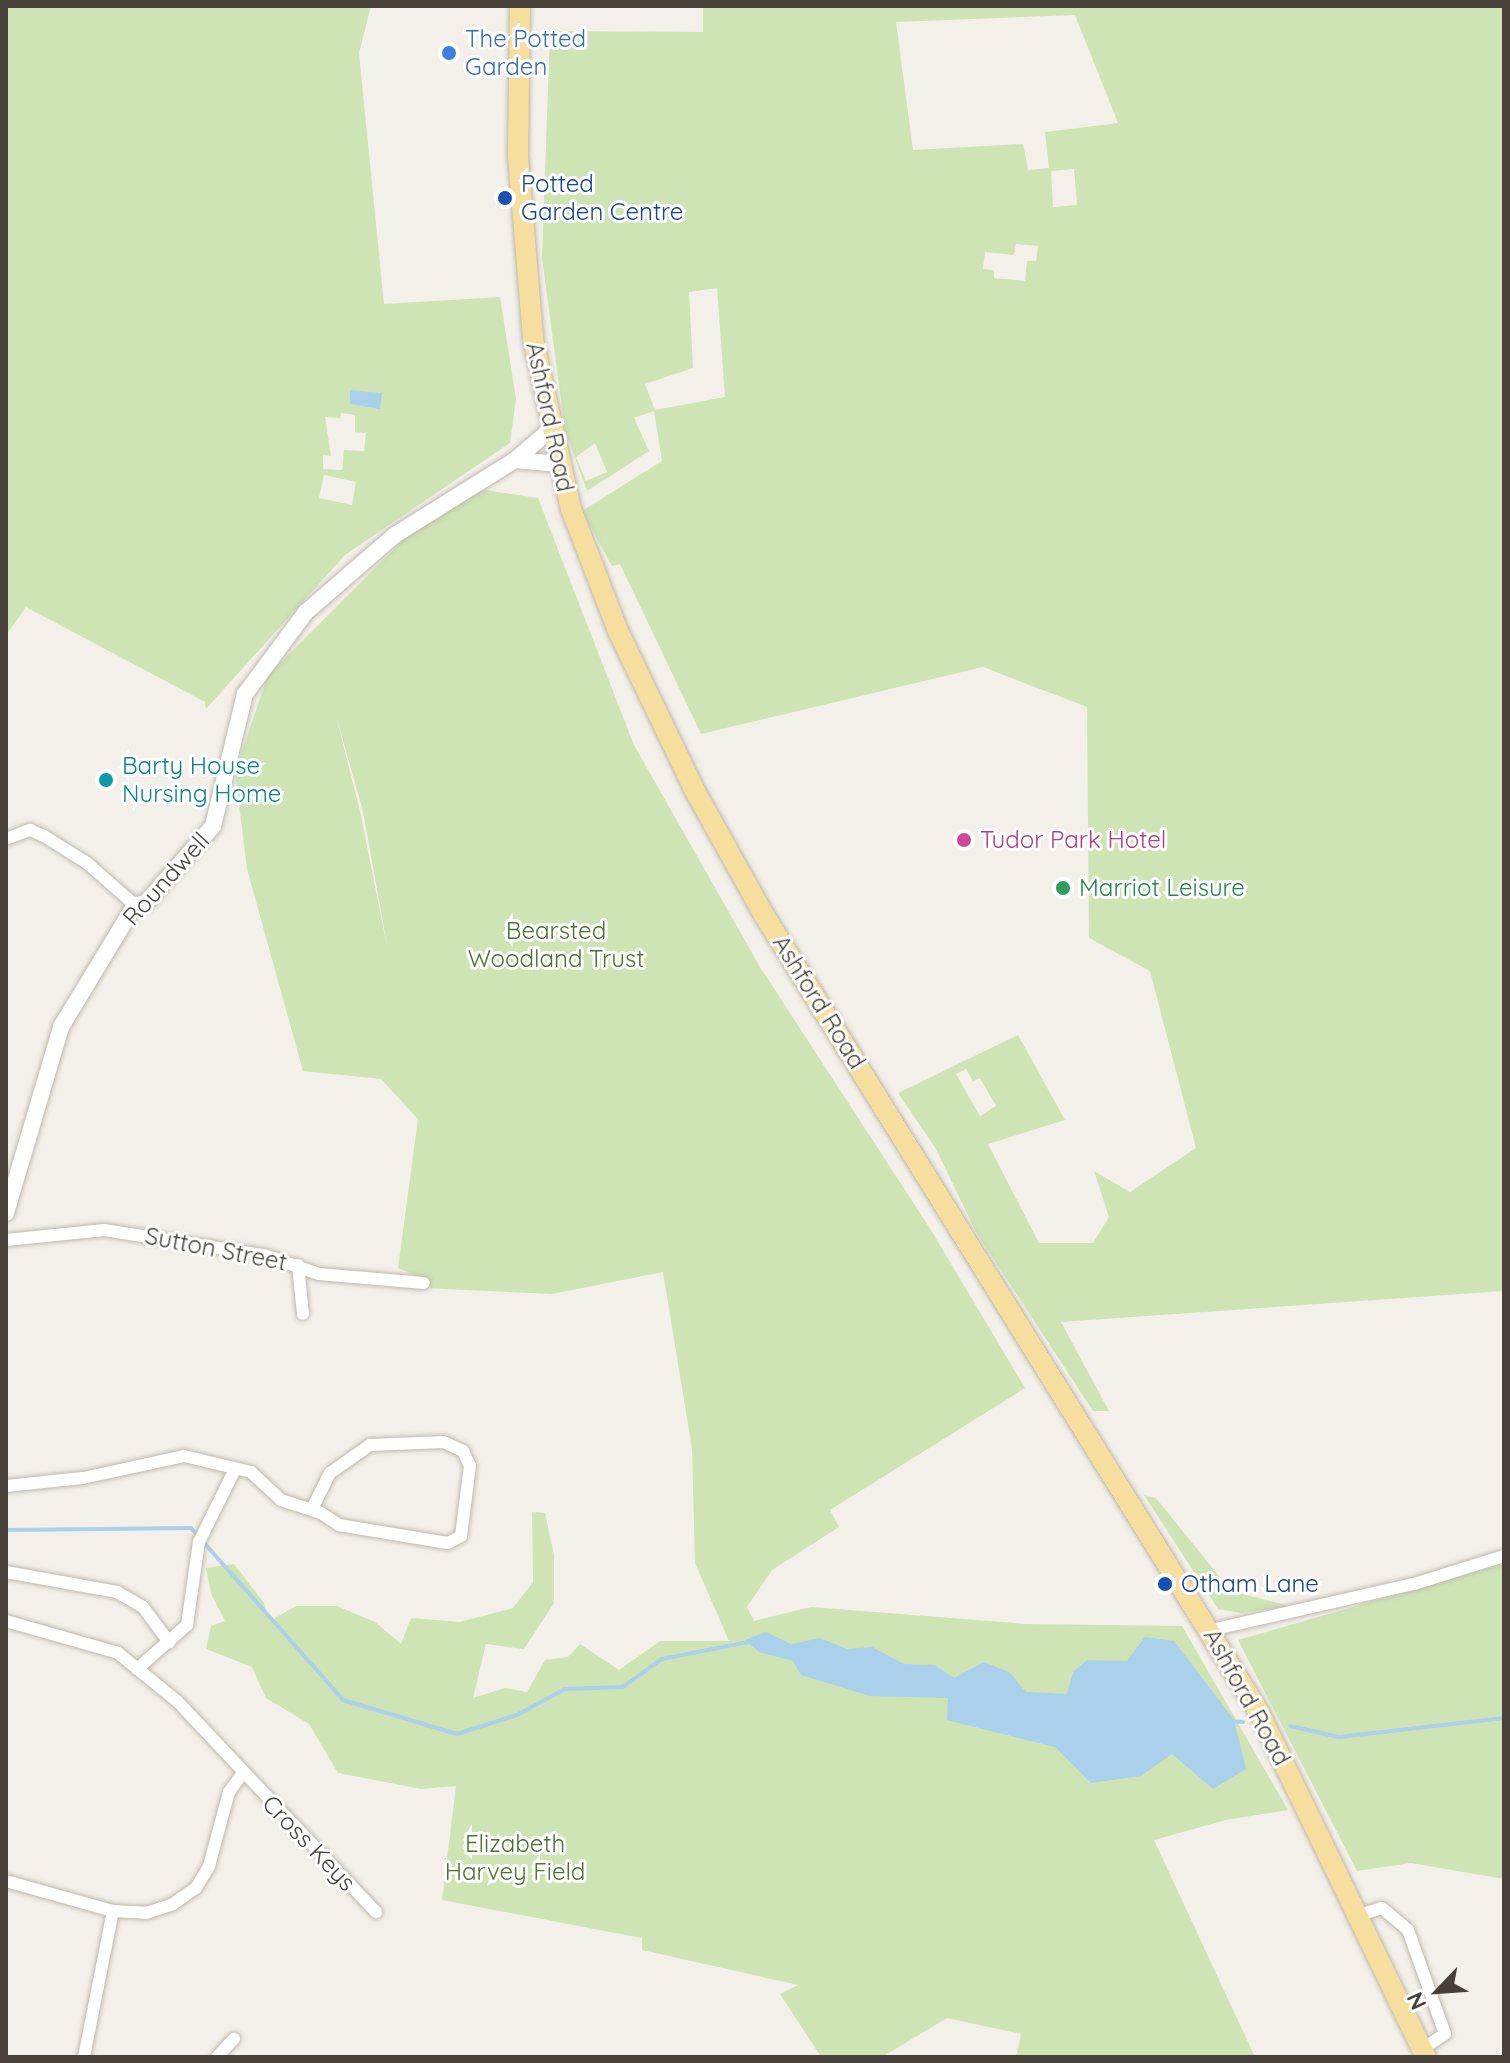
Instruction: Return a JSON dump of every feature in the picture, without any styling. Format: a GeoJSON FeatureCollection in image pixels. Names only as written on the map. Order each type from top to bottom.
{"type":"FeatureCollection","features":[{"type":"Feature","properties":{"kind":"main road","name":"Ashford Road"},"geometry":{"type":"LineString","coordinates":[[520,6],[517,98],[523,261],[550,430],[618,631],[724,844],[1259,1712],[1424,2053]]}},
{"type":"Feature","properties":{"kind":"street","name":"Roundwell"},"geometry":{"type":"LineString","coordinates":[[6,1213],[61,1027],[135,905],[145,904],[213,826],[245,694],[306,612],[395,535],[515,460],[550,430]]}},
{"type":"Feature","properties":{"kind":"street"},"geometry":{"type":"LineString","coordinates":[[515,460],[559,464]]}},
{"type":"Feature","properties":{"kind":"street"},"geometry":{"type":"LineString","coordinates":[[6,839],[30,830],[79,857],[135,905]]}},
{"type":"Feature","properties":{"kind":"street","name":"Sutton Street"},"geometry":{"type":"LineString","coordinates":[[6,1240],[104,1230],[168,1237],[298,1265],[319,1274],[424,1283]]}},
{"type":"Feature","properties":{"kind":"street"},"geometry":{"type":"LineString","coordinates":[[298,1265],[303,1314]]}},
{"type":"Feature","properties":{"kind":"street"},"geometry":{"type":"LineString","coordinates":[[6,1486],[83,1478],[184,1456],[251,1472],[281,1500],[312,1509],[339,1525],[372,1533],[448,1543],[461,1536],[470,1466],[463,1451],[444,1442],[370,1445],[330,1473],[312,1509]]}},
{"type":"Feature","properties":{"kind":"street"},"geometry":{"type":"LineString","coordinates":[[137,1669],[187,1625],[199,1542],[235,1469]]}},
{"type":"Feature","properties":{"kind":"street"},"geometry":{"type":"LineString","coordinates":[[1211,1630],[1414,1584],[1504,1556]]}},
{"type":"Feature","properties":{"kind":"street"},"geometry":{"type":"LineString","coordinates":[[6,1572],[117,1592],[143,1607],[169,1642]]}},
{"type":"Feature","properties":{"kind":"street","name":"Cross Keys"},"geometry":{"type":"LineString","coordinates":[[6,1621],[118,1653],[178,1702],[242,1774],[376,1912]]}},
{"type":"Feature","properties":{"kind":"street","name":"Cross Keys"},"geometry":{"type":"LineString","coordinates":[[6,1881],[113,1911],[146,1913],[173,1904],[196,1888],[209,1866],[229,1792],[242,1774]]}},
{"type":"Feature","properties":{"kind":"street","name":"Ashford Road"},"geometry":{"type":"LineString","coordinates":[[1359,1915],[1382,1908],[1393,1912],[1408,1930],[1445,2034],[1424,2053]]}},
{"type":"Feature","properties":{"kind":"street"},"geometry":{"type":"LineString","coordinates":[[84,2057],[113,1911]]}},
{"type":"Feature","properties":{"kind":"street"},"geometry":{"type":"LineString","coordinates":[[217,2057],[234,2039]]}},
{"type":"Feature","properties":{"kind":"green space"},"geometry":{"type":"Polygon","coordinates":[[[6,6],[371,6],[359,53],[384,304],[500,297],[516,399],[510,443],[345,555],[206,709],[205,702],[26,607],[6,635],[6,6]],[[341,413],[340,418],[325,417],[331,456],[323,455],[323,469],[342,470],[344,450],[364,451],[366,433],[355,432],[355,415],[341,413]],[[324,475],[319,498],[352,505],[356,482],[324,475]]]}},
{"type":"Feature","properties":{"kind":"green space"},"geometry":{"type":"Polygon","coordinates":[[[703,6],[1504,6],[1504,1291],[1061,1322],[1109,1411],[1093,1411],[976,1232],[936,1149],[898,1093],[1018,1035],[1065,1120],[988,1144],[1039,1243],[1093,1243],[1109,1217],[1094,1171],[1130,1192],[1196,1148],[1150,971],[1089,938],[1087,707],[983,667],[701,734],[620,564],[612,566],[582,511],[662,461],[654,411],[634,418],[649,451],[587,491],[565,430],[542,258],[550,31],[703,32],[703,6]],[[1075,15],[896,22],[913,150],[1023,144],[1028,170],[1049,168],[1045,132],[1118,123],[1075,15]],[[1074,169],[1051,171],[1053,207],[1077,205],[1074,169]],[[1016,244],[1014,255],[985,252],[983,269],[994,270],[994,278],[1025,281],[1027,261],[1036,261],[1038,246],[1016,244]],[[717,288],[689,292],[693,368],[645,384],[655,410],[725,397],[717,288]],[[595,443],[576,457],[586,481],[607,472],[595,443]],[[966,1069],[956,1074],[980,1116],[996,1106],[980,1078],[973,1081],[966,1069]]]}},
{"type":"Feature","properties":{"kind":"green space"},"geometry":{"type":"Polygon","coordinates":[[[478,489],[538,498],[634,745],[760,967],[931,1230],[1025,1388],[830,1510],[839,1527],[772,1570],[747,1607],[754,1621],[811,1607],[1026,1624],[1182,1626],[1288,1810],[1226,1820],[1154,1840],[1255,2057],[1016,2057],[1021,2034],[947,2018],[882,2057],[821,2057],[780,1994],[798,1985],[642,1950],[642,1938],[442,1900],[456,1786],[421,1789],[338,1773],[309,1724],[266,1698],[252,1667],[206,1649],[211,1626],[225,1621],[211,1594],[206,1568],[234,1564],[264,1603],[270,1621],[296,1606],[337,1606],[375,1622],[401,1644],[411,1618],[460,1622],[513,1608],[533,1582],[532,1512],[545,1513],[554,1555],[554,1603],[524,1649],[486,1644],[473,1698],[505,1688],[527,1692],[545,1660],[568,1657],[580,1644],[619,1670],[660,1641],[729,1641],[695,1563],[692,1449],[663,1272],[552,1294],[423,1288],[423,1278],[398,1268],[418,1119],[381,1079],[303,1071],[247,869],[235,772],[268,675],[406,537],[478,489]],[[336,716],[360,811],[388,951],[363,811],[336,716]]]}},
{"type":"Feature","properties":{"kind":"green space"},"geometry":{"type":"Polygon","coordinates":[[[1144,1495],[1156,1498],[1231,1591],[1290,1606],[1242,1613],[1218,1609],[1144,1495]]]}},
{"type":"Feature","properties":{"kind":"green space"},"geometry":{"type":"Polygon","coordinates":[[[1504,1564],[1504,1879],[1411,1863],[1357,1871],[1238,1640],[1504,1564]]]}},
{"type":"Feature","properties":{"kind":"water"},"geometry":{"type":"Polygon","coordinates":[[[350,390],[382,393],[380,409],[350,404],[350,390]]]}},
{"type":"Feature","properties":{"kind":"water"},"geometry":{"type":"Polygon","coordinates":[[[766,1632],[791,1644],[820,1638],[847,1649],[872,1647],[904,1664],[935,1665],[954,1678],[984,1662],[1009,1672],[1026,1692],[1067,1694],[1073,1672],[1087,1660],[1127,1661],[1145,1637],[1174,1641],[1234,1720],[1246,1769],[1213,1789],[1172,1754],[1141,1776],[1091,1783],[1055,1747],[947,1720],[948,1698],[870,1696],[801,1675],[793,1661],[759,1652],[745,1640],[766,1632]]]}},
{"type":"Feature","properties":{"kind":"waterway"},"geometry":{"type":"LineString","coordinates":[[6,1530],[191,1528],[343,1700],[457,1734],[517,1715],[565,1689],[623,1687],[662,1659],[749,1642]]}},
{"type":"Feature","properties":{"kind":"waterway"},"geometry":{"type":"LineString","coordinates":[[1290,1726],[1339,1737],[1504,1718]]}},
{"type":"Feature","properties":{"kind":"waterway"},"geometry":{"type":"LineString","coordinates":[[1230,1721],[1243,1722]]}},
{"type":"Feature","properties":{"kind":"place","name":"The Potted Garden"},"geometry":{"type":"Point","coordinates":[449,53]}},
{"type":"Feature","properties":{"kind":"place","name":"Potted Garden Centre"},"geometry":{"type":"Point","coordinates":[505,198]}},
{"type":"Feature","properties":{"kind":"place","name":"Barty House Nursing Home"},"geometry":{"type":"Point","coordinates":[106,780]}},
{"type":"Feature","properties":{"kind":"place","name":"Tudor Park Hotel"},"geometry":{"type":"Point","coordinates":[964,840]}},
{"type":"Feature","properties":{"kind":"place","name":"Marriot Leisure"},"geometry":{"type":"Point","coordinates":[1063,888]}},
{"type":"Feature","properties":{"kind":"place","name":"Otham Lane"},"geometry":{"type":"Point","coordinates":[1165,1584]}},
{"type":"Feature","properties":{"kind":"park label","name":"Bearsted Woodland Trust"},"geometry":{"type":"Point","coordinates":[556,945]}},
{"type":"Feature","properties":{"kind":"park label","name":"Elizabeth Harvey Field"},"geometry":{"type":"Point","coordinates":[515,1858]}}]}
